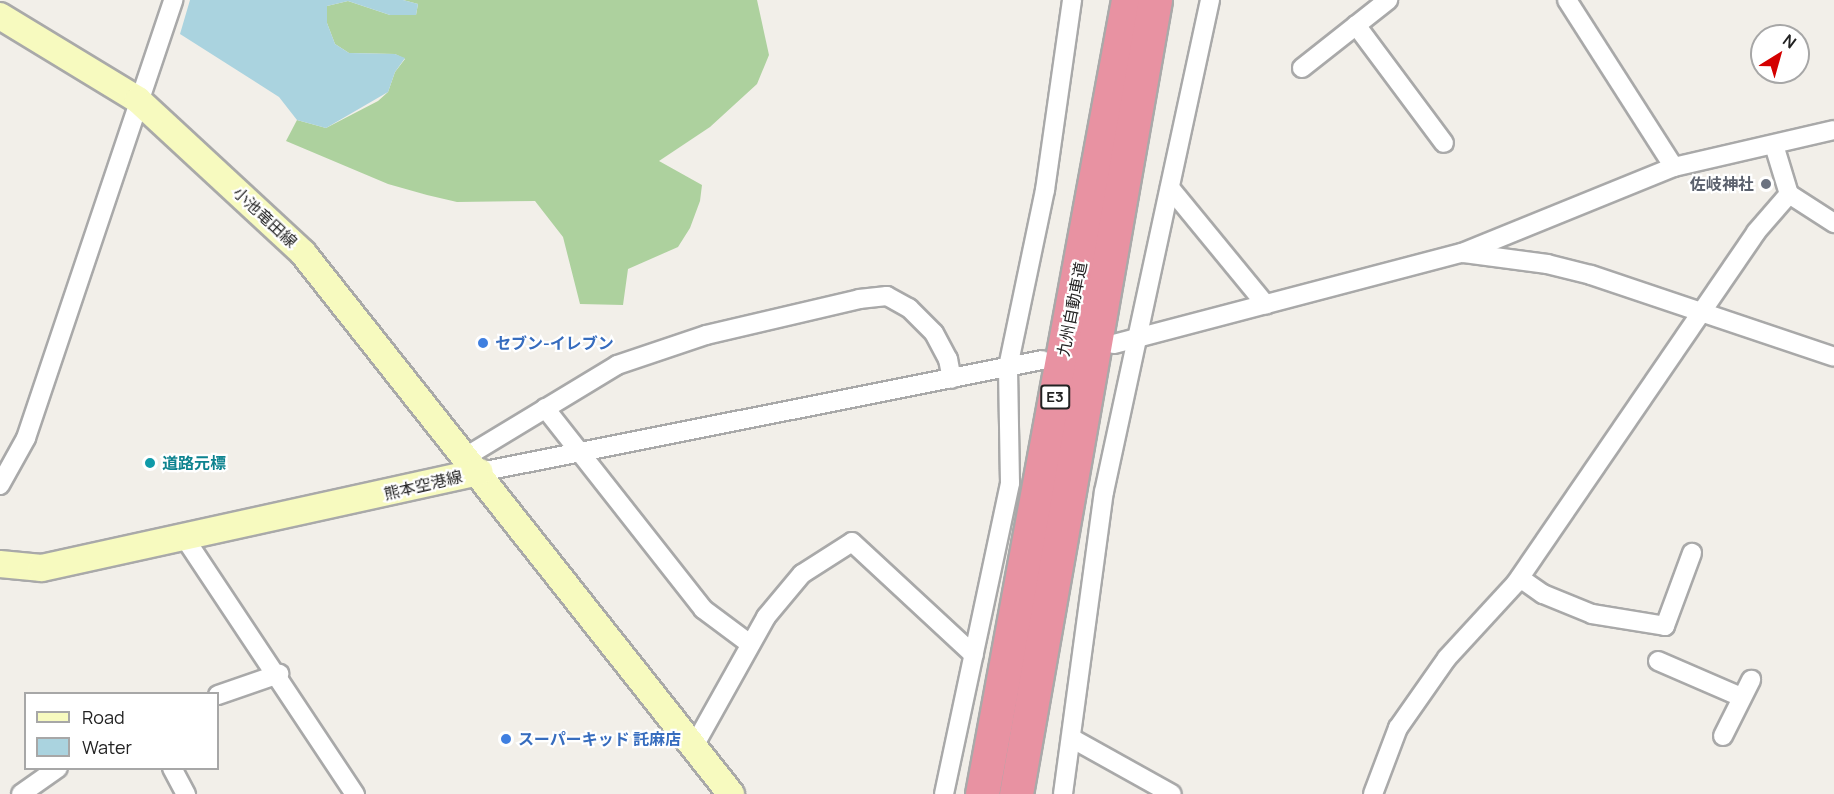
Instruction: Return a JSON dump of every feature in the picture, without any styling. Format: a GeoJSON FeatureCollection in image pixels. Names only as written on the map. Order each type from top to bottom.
{"type":"FeatureCollection","features":[{"type":"Feature","properties":{"kind":"highway","name":"九州自動車道"},"geometry":{"type":"LineString","coordinates":[[982,794],[1128,0]]}},
{"type":"Feature","properties":{"kind":"highway","name":"九州自動車道"},"geometry":{"type":"LineString","coordinates":[[1016,794],[1155,0]]}},
{"type":"Feature","properties":{"kind":"main road","name":"小池竜田線"},"geometry":{"type":"LineString","coordinates":[[0,16],[138,100],[303,252],[473,464]]}},
{"type":"Feature","properties":{"kind":"main road","name":"熊本空港線"},"geometry":{"type":"LineString","coordinates":[[0,564],[42,568],[184,537],[473,464],[731,794]]}},
{"type":"Feature","properties":{"kind":"street"},"geometry":{"type":"LineString","coordinates":[[0,485],[26,438],[173,0]]}},
{"type":"Feature","properties":{"kind":"street"},"geometry":{"type":"LineString","coordinates":[[944,794],[1011,483],[1008,367],[1045,190],[1072,0]]}},
{"type":"Feature","properties":{"kind":"street"},"geometry":{"type":"LineString","coordinates":[[1063,794],[1073,739],[1104,492],[1139,339],[1210,0]]}},
{"type":"Feature","properties":{"kind":"street"},"geometry":{"type":"LineString","coordinates":[[1302,68],[1388,0]]}},
{"type":"Feature","properties":{"kind":"street"},"geometry":{"type":"LineString","coordinates":[[1567,0],[1674,167]]}},
{"type":"Feature","properties":{"kind":"street"},"geometry":{"type":"LineString","coordinates":[[1356,25],[1444,143]]}},
{"type":"Feature","properties":{"kind":"street"},"geometry":{"type":"LineString","coordinates":[[1114,344],[1462,253],[1674,167],[1834,130]]}},
{"type":"Feature","properties":{"kind":"street"},"geometry":{"type":"LineString","coordinates":[[1774,145],[1789,194],[1834,222]]}},
{"type":"Feature","properties":{"kind":"street"},"geometry":{"type":"LineString","coordinates":[[1170,188],[1266,305]]}},
{"type":"Feature","properties":{"kind":"street"},"geometry":{"type":"LineString","coordinates":[[1373,794],[1398,728],[1447,658],[1520,578],[1756,232],[1789,194]]}},
{"type":"Feature","properties":{"kind":"street"},"geometry":{"type":"LineString","coordinates":[[1462,253],[1547,264],[1702,312],[1834,357]]}},
{"type":"Feature","properties":{"kind":"street"},"geometry":{"type":"LineString","coordinates":[[473,464],[545,408],[617,365],[706,335],[859,299],[887,296],[909,308],[934,333],[948,359],[952,379]]}},
{"type":"Feature","properties":{"kind":"street"},"geometry":{"type":"LineString","coordinates":[[473,464],[579,452],[1042,360]]}},
{"type":"Feature","properties":{"kind":"street"},"geometry":{"type":"LineString","coordinates":[[545,408],[703,609],[750,644]]}},
{"type":"Feature","properties":{"kind":"street"},"geometry":{"type":"LineString","coordinates":[[184,537],[279,674],[356,794]]}},
{"type":"Feature","properties":{"kind":"street"},"geometry":{"type":"LineString","coordinates":[[694,746],[766,616],[802,574],[852,542],[974,655]]}},
{"type":"Feature","properties":{"kind":"street"},"geometry":{"type":"LineString","coordinates":[[1520,578],[1543,594],[1592,614],[1665,626],[1692,553]]}},
{"type":"Feature","properties":{"kind":"street"},"geometry":{"type":"LineString","coordinates":[[1658,661],[1741,697]]}},
{"type":"Feature","properties":{"kind":"street"},"geometry":{"type":"LineString","coordinates":[[219,695],[279,674]]}},
{"type":"Feature","properties":{"kind":"street"},"geometry":{"type":"LineString","coordinates":[[1723,736],[1751,680]]}},
{"type":"Feature","properties":{"kind":"street"},"geometry":{"type":"LineString","coordinates":[[1073,739],[1172,794]]}},
{"type":"Feature","properties":{"kind":"street"},"geometry":{"type":"LineString","coordinates":[[21,794],[55,770]]}},
{"type":"Feature","properties":{"kind":"street"},"geometry":{"type":"LineString","coordinates":[[173,770],[186,794]]}},
{"type":"Feature","properties":{"kind":"green space"},"geometry":{"type":"Polygon","coordinates":[[[403,0],[757,0],[769,55],[757,84],[710,127],[659,161],[702,185],[700,201],[690,228],[678,247],[628,269],[623,305],[580,304],[563,237],[535,201],[457,202],[427,195],[388,184],[286,141],[297,120],[326,128],[378,101],[388,92],[395,72],[405,59],[395,54],[349,53],[335,44],[327,23],[327,6],[348,1],[390,15],[416,15],[418,4],[403,0]]]}},
{"type":"Feature","properties":{"kind":"water"},"geometry":{"type":"Polygon","coordinates":[[[190,0],[403,0],[418,4],[416,15],[390,15],[348,1],[327,6],[327,23],[335,44],[349,53],[395,54],[405,58],[395,72],[388,92],[326,128],[297,120],[279,97],[180,34],[190,0]]]}},
{"type":"Feature","properties":{"kind":"place","name":"佐岐神社"},"geometry":{"type":"Point","coordinates":[1766,184]}},
{"type":"Feature","properties":{"kind":"place","name":"セブン-イレブン"},"geometry":{"type":"Point","coordinates":[483,343]}},
{"type":"Feature","properties":{"kind":"place","name":"道路元標"},"geometry":{"type":"Point","coordinates":[150,463]}},
{"type":"Feature","properties":{"kind":"place","name":"スーパーキッド 託麻店"},"geometry":{"type":"Point","coordinates":[506,739]}}]}
